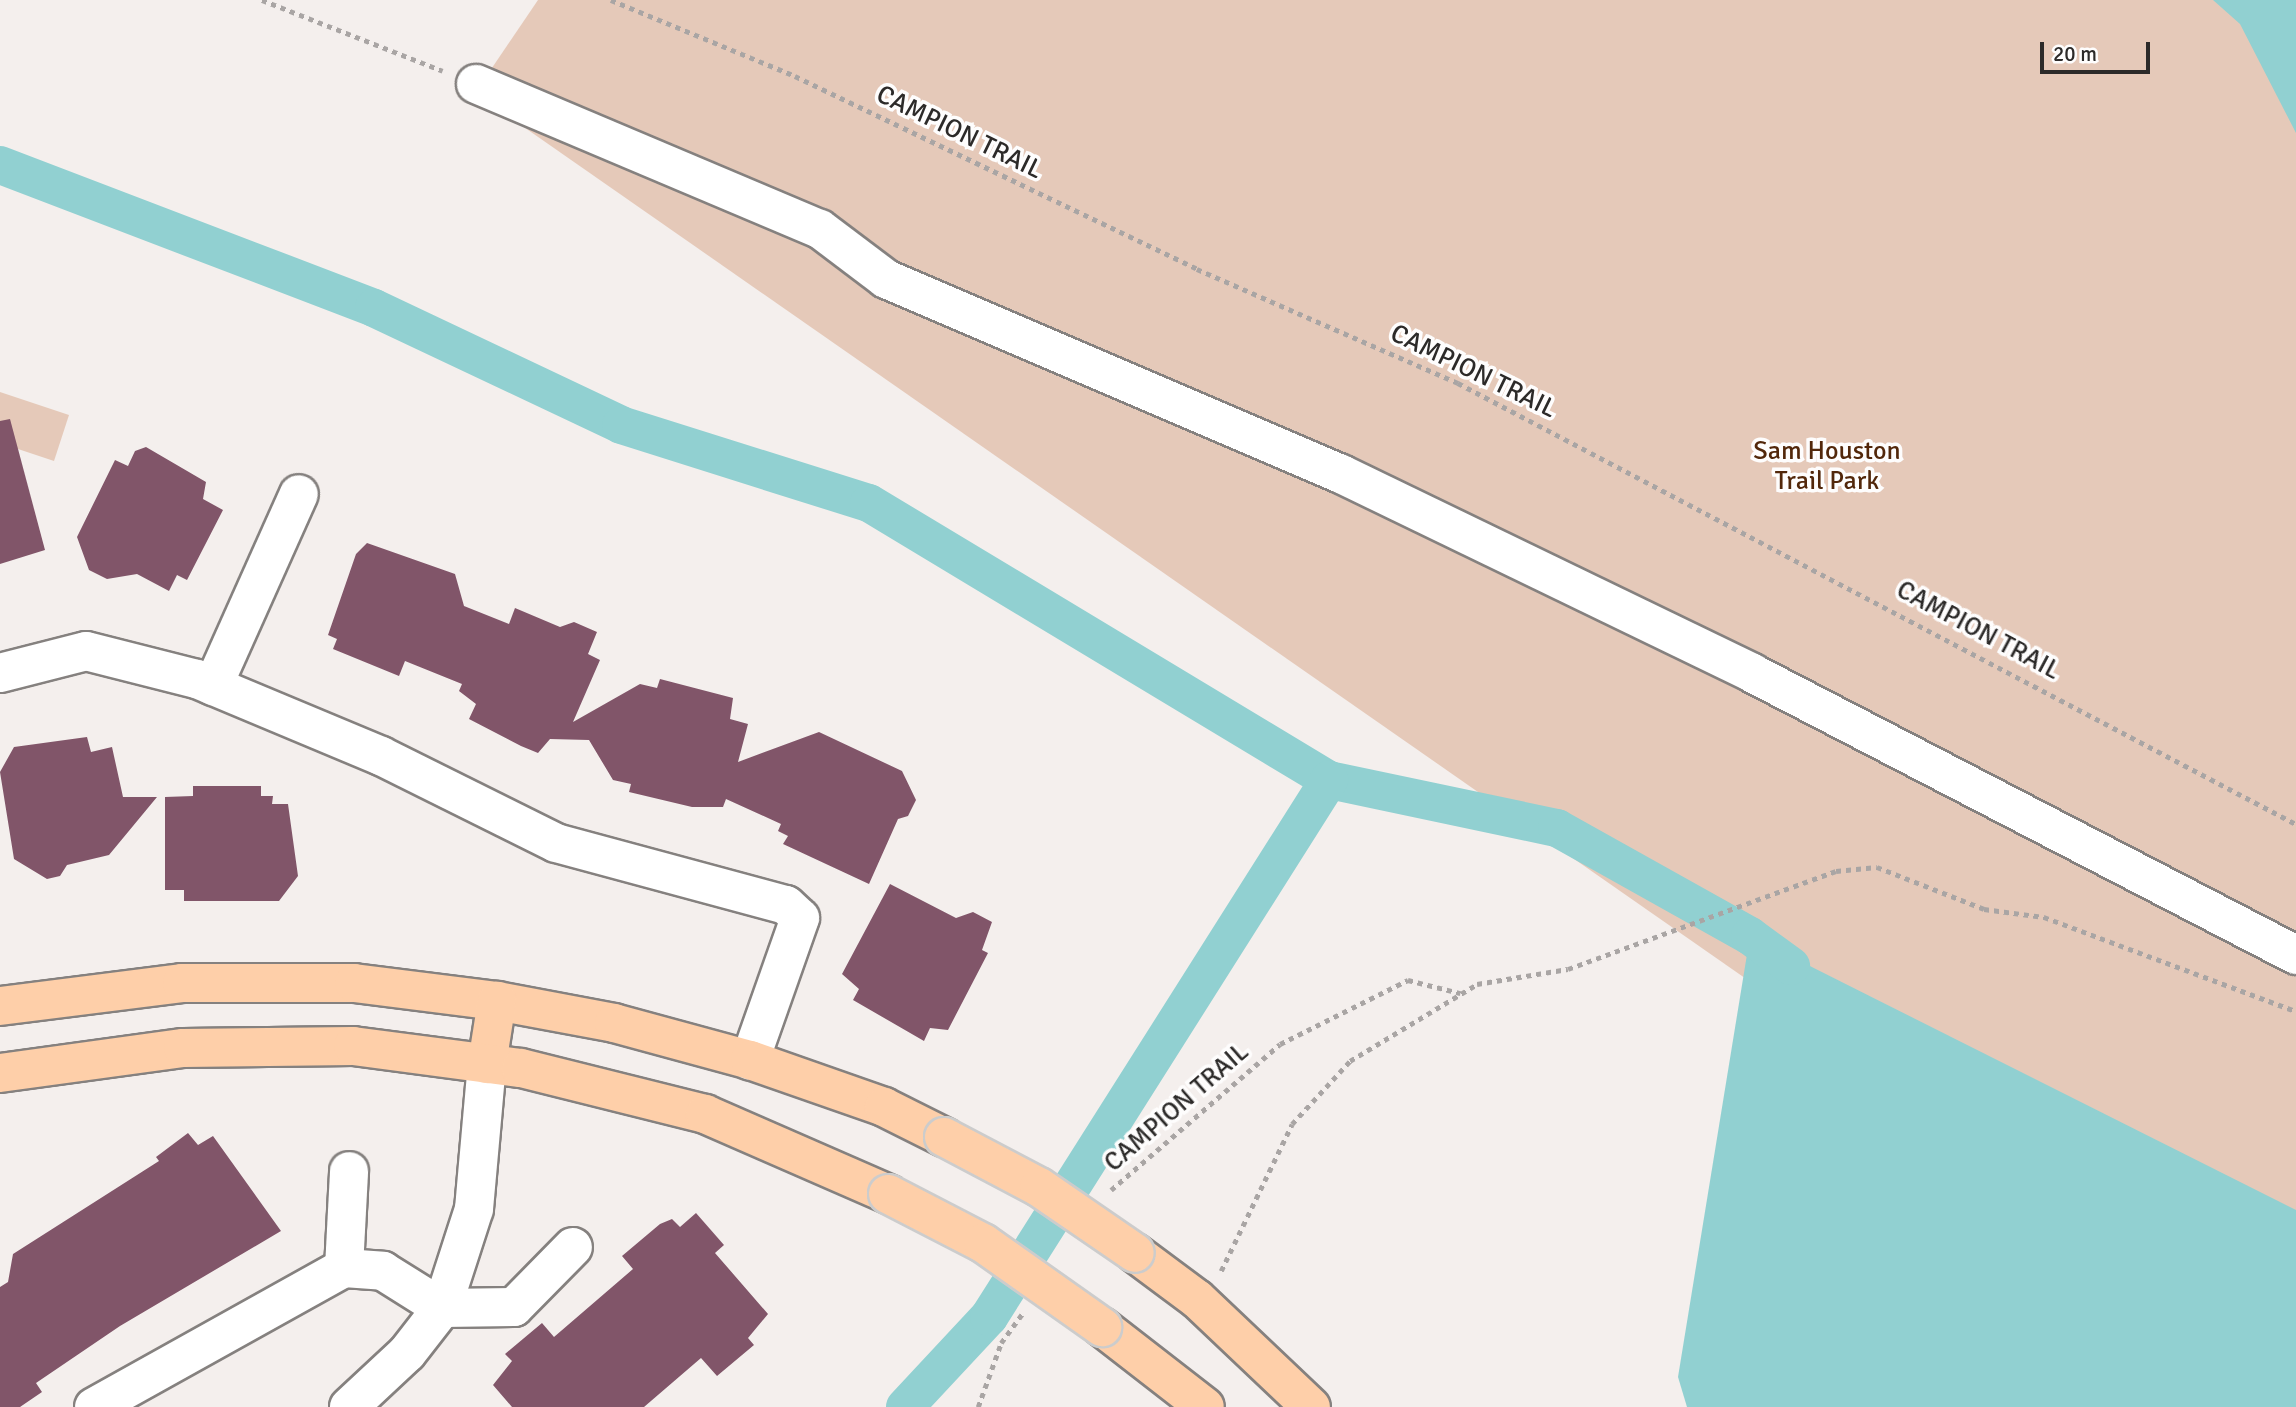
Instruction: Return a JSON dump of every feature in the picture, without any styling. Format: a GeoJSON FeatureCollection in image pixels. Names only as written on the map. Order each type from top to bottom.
{"type":"FeatureCollection","features":[{"type":"Feature","properties":{"kind":"main road"},"geometry":{"type":"LineString","coordinates":[[0,1006],[182,983],[354,984],[497,1001],[614,1023],[750,1060],[884,1107],[1039,1187],[1197,1299],[1311,1407]]}},
{"type":"Feature","properties":{"kind":"main road"},"geometry":{"type":"LineString","coordinates":[[487,1064],[497,1001]]}},
{"type":"Feature","properties":{"kind":"main road"},"geometry":{"type":"LineString","coordinates":[[0,1073],[183,1048],[354,1046],[487,1064],[705,1114],[888,1194],[983,1243],[1102,1327],[1205,1407]]}},
{"type":"Feature","properties":{"kind":"lane"},"geometry":{"type":"LineString","coordinates":[[476,84],[820,229],[886,279],[1341,474],[1752,673],[2296,955]]}},
{"type":"Feature","properties":{"kind":"lane"},"geometry":{"type":"LineString","coordinates":[[214,686],[299,494]]}},
{"type":"Feature","properties":{"kind":"lane"},"geometry":{"type":"LineString","coordinates":[[0,673],[86,651],[214,686],[381,756],[556,843],[786,905],[800,918],[750,1060]]}},
{"type":"Feature","properties":{"kind":"lane"},"geometry":{"type":"LineString","coordinates":[[349,1407],[407,1353],[442,1308],[474,1209],[487,1064]]}},
{"type":"Feature","properties":{"kind":"lane"},"geometry":{"type":"LineString","coordinates":[[344,1268],[349,1171]]}},
{"type":"Feature","properties":{"kind":"lane"},"geometry":{"type":"LineString","coordinates":[[94,1407],[344,1268],[383,1271],[442,1308],[514,1307],[573,1247]]}},
{"type":"Feature","properties":{"kind":"path"},"geometry":{"type":"LineString","coordinates":[[262,0],[476,84]]}},
{"type":"Feature","properties":{"kind":"path","name":"CAMPION TRAIL"},"geometry":{"type":"LineString","coordinates":[[611,0],[794,76],[1197,269],[1458,383],[2296,824]]}},
{"type":"Feature","properties":{"kind":"path"},"geometry":{"type":"LineString","coordinates":[[1216,1277],[1238,1246],[1308,1100],[1350,1061],[1406,1032],[1460,993],[1498,978],[1568,969],[1836,871],[1877,867],[1984,909],[2044,917],[2296,1011]]}},
{"type":"Feature","properties":{"kind":"path","name":"CAMPION TRAIL"},"geometry":{"type":"LineString","coordinates":[[1106,1197],[1147,1153],[1280,1044],[1408,980],[1460,993]]}},
{"type":"Feature","properties":{"kind":"path"},"geometry":{"type":"LineString","coordinates":[[978,1407],[1001,1343],[1026,1309]]}},
{"type":"Feature","properties":{"kind":"green space","name":"Sam Houston Trail Park"},"geometry":{"type":"Polygon","coordinates":[[[538,0],[2296,0],[2296,1362],[475,93],[538,0]]]}},
{"type":"Feature","properties":{"kind":"green space"},"geometry":{"type":"Polygon","coordinates":[[[0,392],[69,415],[54,461],[0,443],[0,392]]]}},
{"type":"Feature","properties":{"kind":"water"},"geometry":{"type":"Polygon","coordinates":[[[2213,0],[2296,0],[2296,133],[2240,24],[2213,0]]]}},
{"type":"Feature","properties":{"kind":"water"},"geometry":{"type":"Polygon","coordinates":[[[1750,936],[2296,1210],[2296,1407],[1687,1407],[1678,1377],[1750,936]]]}},
{"type":"Feature","properties":{"kind":"building"},"geometry":{"type":"Polygon","coordinates":[[[10,419],[45,550],[0,564],[0,421],[10,419]]]}},
{"type":"Feature","properties":{"kind":"building"},"geometry":{"type":"Polygon","coordinates":[[[146,447],[206,482],[203,499],[223,510],[187,580],[177,575],[169,591],[137,574],[107,579],[89,570],[77,537],[115,460],[128,466],[135,451],[146,447]]]}},
{"type":"Feature","properties":{"kind":"building"},"geometry":{"type":"Polygon","coordinates":[[[367,543],[455,574],[464,606],[509,624],[515,608],[560,627],[574,622],[597,632],[588,654],[600,660],[573,722],[640,684],[657,688],[660,679],[733,698],[730,719],[748,724],[738,762],[819,732],[902,771],[916,800],[908,816],[898,819],[869,884],[783,844],[788,836],[778,831],[781,824],[726,799],[723,807],[692,807],[629,792],[631,784],[613,780],[589,740],[550,739],[538,753],[469,719],[476,704],[459,691],[462,684],[405,661],[399,676],[333,649],[337,639],[328,635],[356,554],[367,543]]]}},
{"type":"Feature","properties":{"kind":"building"},"geometry":{"type":"Polygon","coordinates":[[[87,737],[91,752],[112,747],[123,797],[157,797],[109,855],[67,865],[60,876],[47,879],[14,859],[0,772],[14,747],[87,737]]]}},
{"type":"Feature","properties":{"kind":"building"},"geometry":{"type":"Polygon","coordinates":[[[193,786],[261,786],[261,796],[273,796],[272,804],[288,804],[298,876],[279,901],[184,901],[184,890],[165,890],[165,797],[193,796],[193,786]]]}},
{"type":"Feature","properties":{"kind":"building"},"geometry":{"type":"Polygon","coordinates":[[[890,884],[956,918],[973,912],[992,922],[982,950],[988,953],[948,1030],[930,1028],[924,1041],[853,1000],[859,989],[842,974],[890,884]]]}},
{"type":"Feature","properties":{"kind":"building"},"geometry":{"type":"Polygon","coordinates":[[[188,1133],[198,1145],[213,1136],[281,1231],[120,1326],[36,1383],[42,1392],[20,1407],[0,1407],[0,1287],[8,1282],[13,1254],[159,1161],[156,1157],[188,1133]]]}},
{"type":"Feature","properties":{"kind":"building"},"geometry":{"type":"Polygon","coordinates":[[[696,1213],[724,1245],[715,1253],[768,1314],[748,1338],[754,1345],[717,1376],[701,1358],[644,1407],[512,1407],[493,1385],[512,1361],[505,1354],[542,1323],[554,1337],[633,1269],[622,1256],[660,1224],[672,1219],[680,1227],[696,1213]]]}},
{"type":"Feature","properties":{"kind":"waterway"},"geometry":{"type":"LineString","coordinates":[[0,165],[374,308],[621,425],[869,503],[1329,780],[1557,828],[1750,936],[1791,966]]}},
{"type":"Feature","properties":{"kind":"waterway"},"geometry":{"type":"LineString","coordinates":[[905,1407],[989,1317],[1329,780]]}}]}
